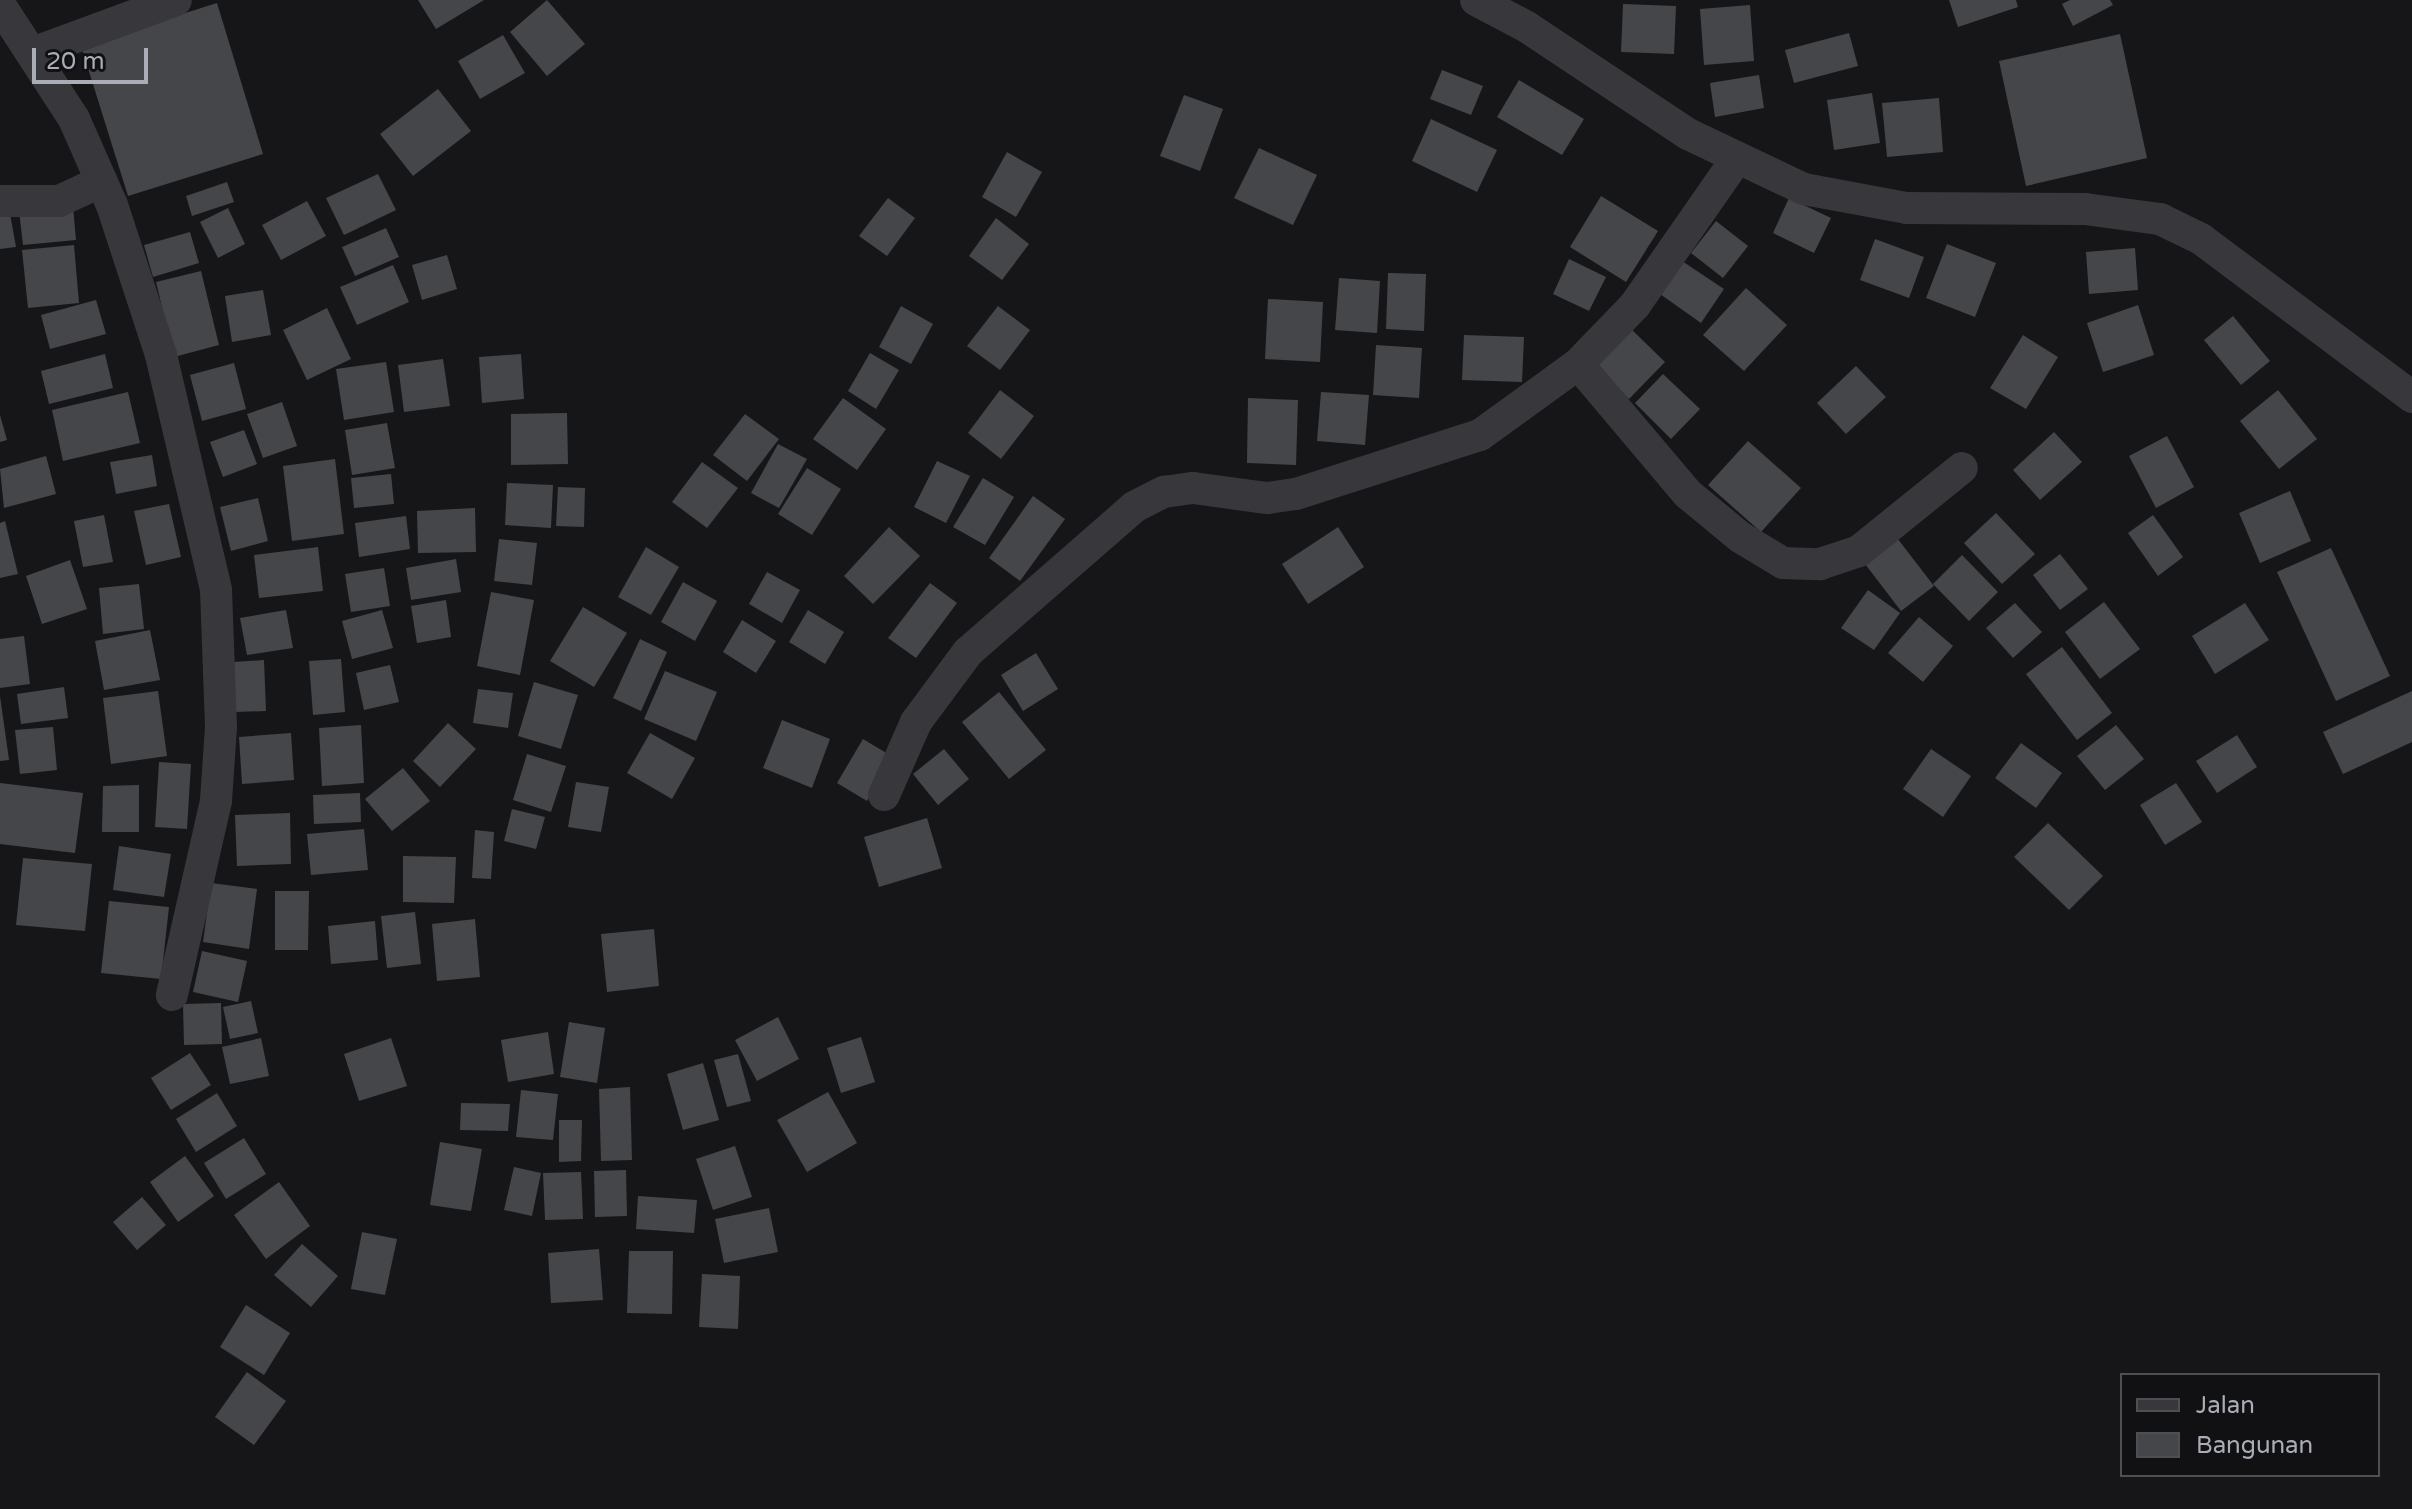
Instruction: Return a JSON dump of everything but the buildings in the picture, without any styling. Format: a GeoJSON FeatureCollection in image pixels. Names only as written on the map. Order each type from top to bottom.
{"type":"FeatureCollection","features":[{"type":"Feature","properties":{"kind":"street"},"geometry":{"type":"LineString","coordinates":[[35,52],[176,0]]}},
{"type":"Feature","properties":{"kind":"street"},"geometry":{"type":"LineString","coordinates":[[1476,0],[1735,161],[1804,189],[1907,208],[2085,209],[2160,219],[2214,248],[2412,397]]}},
{"type":"Feature","properties":{"kind":"street"},"geometry":{"type":"LineString","coordinates":[[0,5],[35,52],[102,181],[161,355],[216,590],[221,727],[216,801],[172,995]]}},
{"type":"Feature","properties":{"kind":"street"},"geometry":{"type":"LineString","coordinates":[[884,795],[916,722],[968,652],[1134,507],[1164,492],[1193,488],[1267,498],[1296,494],[1399,464],[1480,435],[1578,364],[1635,305],[1735,161]]}},
{"type":"Feature","properties":{"kind":"street"},"geometry":{"type":"LineString","coordinates":[[0,201],[59,201],[102,181]]}},
{"type":"Feature","properties":{"kind":"street"},"geometry":{"type":"LineString","coordinates":[[1578,364],[1688,494],[1740,537],[1783,563],[1820,564],[1859,551],[1962,468]]}}]}
